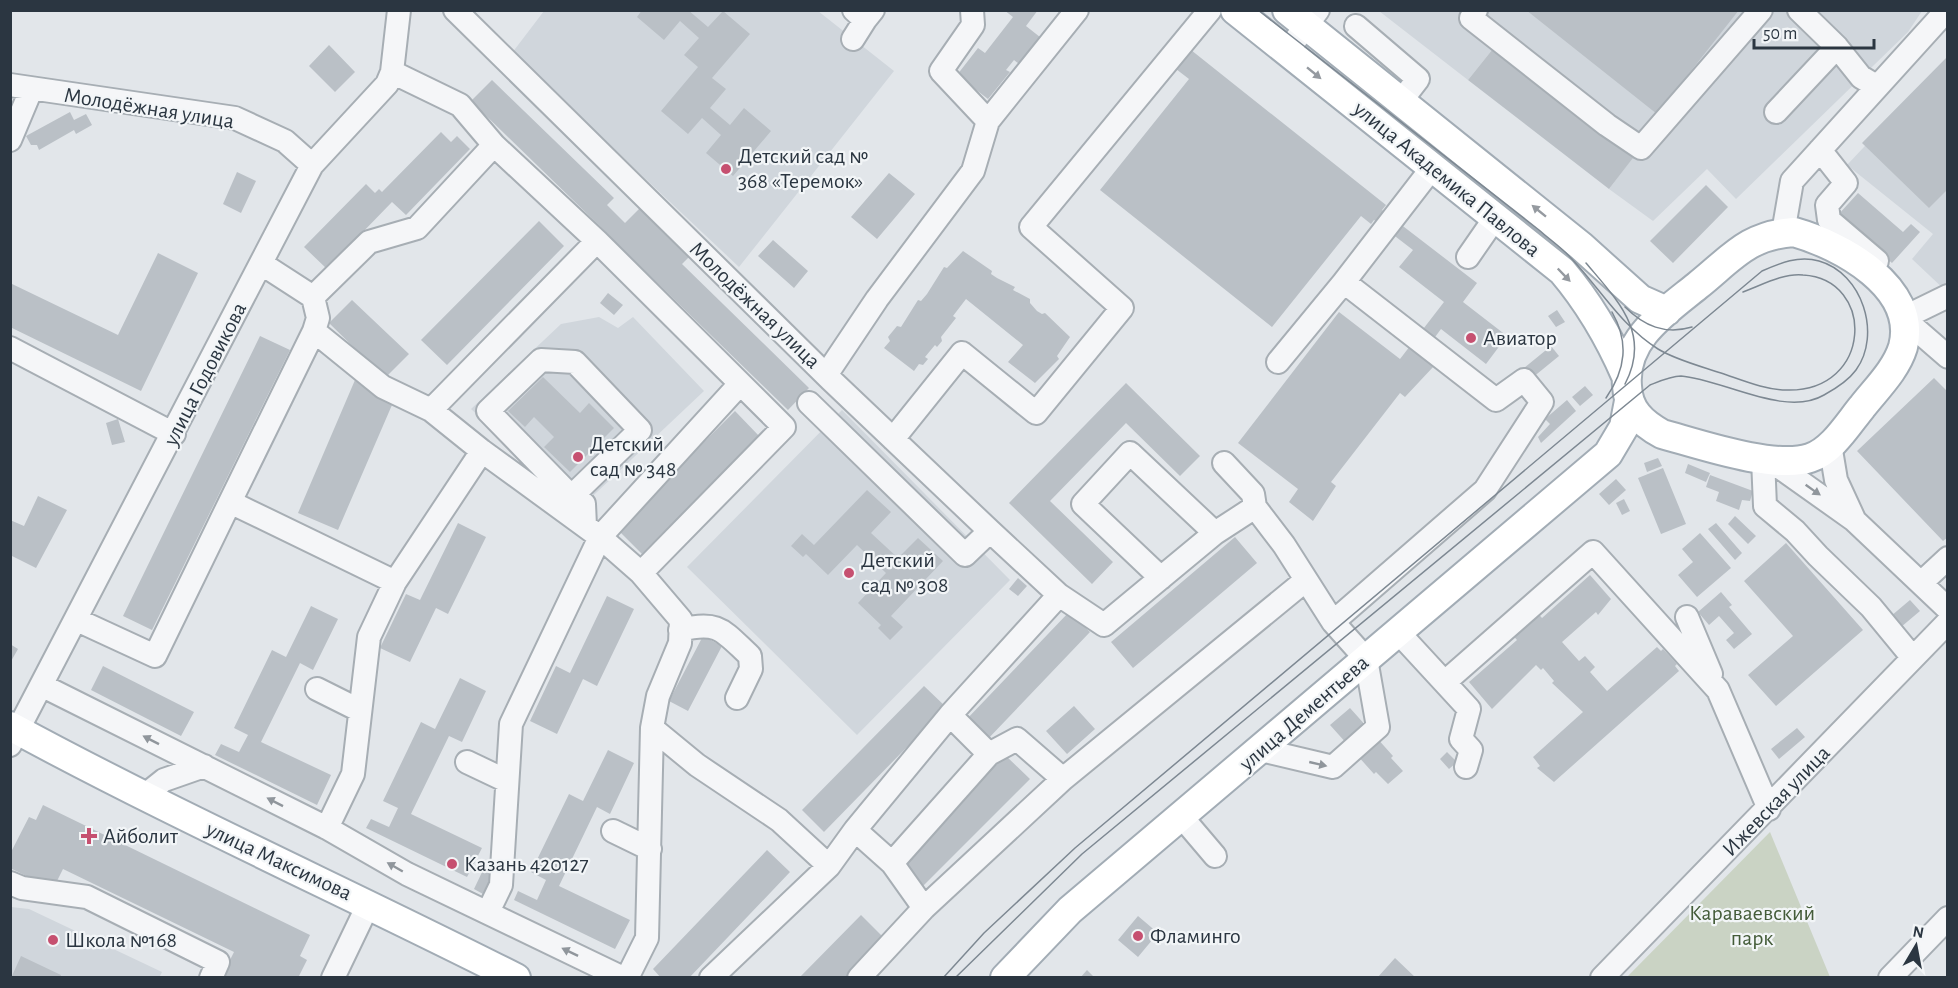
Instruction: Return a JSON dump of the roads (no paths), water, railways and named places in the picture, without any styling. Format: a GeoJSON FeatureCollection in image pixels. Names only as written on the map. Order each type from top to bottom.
{"type":"FeatureCollection","features":[{"type":"Feature","properties":{"kind":"main road","name":"улица Академика Павлова"},"geometry":{"type":"LineString","coordinates":[[1235,10],[1562,271],[1586,299],[1609,337],[1628,388]]}},
{"type":"Feature","properties":{"kind":"main road","name":"улица Академика Павлова"},"geometry":{"type":"LineString","coordinates":[[1304,16],[1401,100],[1581,246],[1640,299],[1667,311]]}},
{"type":"Feature","properties":{"kind":"main road","name":"улица Дементьева"},"geometry":{"type":"LineString","coordinates":[[1608,454],[1624,427],[1628,388],[1635,346],[1667,311],[1746,244],[1770,234],[1794,232],[1820,239],[1858,261],[1874,275],[1896,300],[1903,318],[1903,346],[1896,362],[1830,444],[1810,458],[1767,460],[1662,434],[1647,426],[1636,414],[1628,388]]}},
{"type":"Feature","properties":{"kind":"main road","name":"улица Дементьева"},"geometry":{"type":"LineString","coordinates":[[1005,978],[1070,910],[1608,454],[1636,441],[1662,434]]}},
{"type":"Feature","properties":{"kind":"main road","name":"улица Максимова"},"geometry":{"type":"LineString","coordinates":[[13,734],[369,903],[516,978]]}},
{"type":"Feature","properties":{"kind":"street","name":"улица Годовикова"},"geometry":{"type":"LineString","coordinates":[[13,734],[43,686],[312,165],[383,90],[392,72],[399,10]]}},
{"type":"Feature","properties":{"kind":"street","name":"Молодёжная улица"},"geometry":{"type":"LineString","coordinates":[[455,10],[829,378],[1059,595],[1104,625],[1161,578]]}},
{"type":"Feature","properties":{"kind":"street"},"geometry":{"type":"LineString","coordinates":[[972,10],[973,25],[941,71],[988,121]]}},
{"type":"Feature","properties":{"kind":"street"},"geometry":{"type":"LineString","coordinates":[[641,573],[809,403],[829,378],[877,299],[973,171],[988,121],[1077,10]]}},
{"type":"Feature","properties":{"kind":"street"},"geometry":{"type":"LineString","coordinates":[[893,439],[962,353],[1036,413],[1122,308],[1031,228],[1210,10]]}},
{"type":"Feature","properties":{"kind":"street"},"geometry":{"type":"LineString","coordinates":[[1476,10],[1472,18],[1607,125],[1641,148],[1761,10]]}},
{"type":"Feature","properties":{"kind":"street"},"geometry":{"type":"LineString","coordinates":[[1799,10],[1837,47],[1861,77],[1876,86]]}},
{"type":"Feature","properties":{"kind":"street"},"geometry":{"type":"LineString","coordinates":[[1783,233],[1792,181],[1944,12]]}},
{"type":"Feature","properties":{"kind":"street"},"geometry":{"type":"LineString","coordinates":[[1287,51],[1304,16]]}},
{"type":"Feature","properties":{"kind":"street"},"geometry":{"type":"LineString","coordinates":[[1356,26],[1418,79],[1401,100]]}},
{"type":"Feature","properties":{"kind":"street"},"geometry":{"type":"LineString","coordinates":[[1776,112],[1837,47]]}},
{"type":"Feature","properties":{"kind":"street"},"geometry":{"type":"LineString","coordinates":[[392,72],[460,105],[494,145],[597,241],[783,427]]}},
{"type":"Feature","properties":{"kind":"street"},"geometry":{"type":"LineString","coordinates":[[10,140],[21,88]]}},
{"type":"Feature","properties":{"kind":"street","name":"Молодёжная улица"},"geometry":{"type":"LineString","coordinates":[[21,88],[235,118],[285,141],[312,165]]}},
{"type":"Feature","properties":{"kind":"street"},"geometry":{"type":"LineString","coordinates":[[313,297],[369,242],[417,228],[494,145]]}},
{"type":"Feature","properties":{"kind":"street"},"geometry":{"type":"LineString","coordinates":[[1820,150],[1846,183],[1827,205],[1829,220],[1879,262],[1874,275]]}},
{"type":"Feature","properties":{"kind":"street"},"geometry":{"type":"LineString","coordinates":[[1278,362],[1344,282],[1432,168]]}},
{"type":"Feature","properties":{"kind":"street"},"geometry":{"type":"LineString","coordinates":[[1468,257],[1496,218]]}},
{"type":"Feature","properties":{"kind":"street"},"geometry":{"type":"LineString","coordinates":[[431,410],[597,241]]}},
{"type":"Feature","properties":{"kind":"street"},"geometry":{"type":"LineString","coordinates":[[77,620],[155,656],[314,331],[318,318],[313,297],[262,264]]}},
{"type":"Feature","properties":{"kind":"street"},"geometry":{"type":"LineString","coordinates":[[1333,622],[1485,490],[1542,402],[1524,380],[1496,400],[1344,282]]}},
{"type":"Feature","properties":{"kind":"street"},"geometry":{"type":"LineString","coordinates":[[1947,296],[1903,318],[1947,357]]}},
{"type":"Feature","properties":{"kind":"street"},"geometry":{"type":"LineString","coordinates":[[43,686],[327,828],[406,874],[631,975],[647,938],[652,728],[658,696],[680,643],[681,620],[641,573],[593,532],[482,451],[431,410],[383,387],[314,331]]}},
{"type":"Feature","properties":{"kind":"street"},"geometry":{"type":"LineString","coordinates":[[10,348],[174,434]]}},
{"type":"Feature","properties":{"kind":"street"},"geometry":{"type":"LineString","coordinates":[[574,494],[640,430],[575,362],[541,360],[488,411],[564,489],[574,494],[584,504],[593,532]]}},
{"type":"Feature","properties":{"kind":"street"},"geometry":{"type":"LineString","coordinates":[[488,912],[501,885],[511,724],[593,532],[739,385]]}},
{"type":"Feature","properties":{"kind":"street"},"geometry":{"type":"LineString","coordinates":[[809,403],[965,555],[990,531]]}},
{"type":"Feature","properties":{"kind":"street"},"geometry":{"type":"LineString","coordinates":[[1830,444],[1836,480],[1854,520]]}},
{"type":"Feature","properties":{"kind":"street"},"geometry":{"type":"LineString","coordinates":[[327,828],[353,774],[369,637],[395,582],[482,451]]}},
{"type":"Feature","properties":{"kind":"street"},"geometry":{"type":"LineString","coordinates":[[1215,533],[1130,453],[1083,504],[1161,578],[1215,533],[1255,507]]}},
{"type":"Feature","properties":{"kind":"street"},"geometry":{"type":"LineString","coordinates":[[1767,460],[1854,520],[1947,609]]}},
{"type":"Feature","properties":{"kind":"street"},"geometry":{"type":"LineString","coordinates":[[1767,460],[1765,506],[1795,531],[1871,607],[1913,658]]}},
{"type":"Feature","properties":{"kind":"street"},"geometry":{"type":"LineString","coordinates":[[1224,463],[1253,494],[1255,507],[1333,622],[1366,659],[1378,727],[1333,767],[1261,750]]}},
{"type":"Feature","properties":{"kind":"street"},"geometry":{"type":"LineString","coordinates":[[230,502],[395,582]]}},
{"type":"Feature","properties":{"kind":"street"},"geometry":{"type":"LineString","coordinates":[[1445,682],[1593,552],[1718,690]]}},
{"type":"Feature","properties":{"kind":"street"},"geometry":{"type":"LineString","coordinates":[[1921,583],[1947,558]]}},
{"type":"Feature","properties":{"kind":"street"},"geometry":{"type":"LineString","coordinates":[[859,978],[924,908],[1063,779],[1306,580]]}},
{"type":"Feature","properties":{"kind":"street"},"geometry":{"type":"LineString","coordinates":[[711,978],[829,866],[855,830],[950,715],[1059,595]]}},
{"type":"Feature","properties":{"kind":"street"},"geometry":{"type":"LineString","coordinates":[[1687,617],[1769,809]]}},
{"type":"Feature","properties":{"kind":"street","name":"Ижевская улица"},"geometry":{"type":"LineString","coordinates":[[1602,978],[1769,809],[1947,622]]}},
{"type":"Feature","properties":{"kind":"street"},"geometry":{"type":"LineString","coordinates":[[680,630],[702,624],[719,628],[750,656],[751,669],[736,698]]}},
{"type":"Feature","properties":{"kind":"street"},"geometry":{"type":"LineString","coordinates":[[1398,632],[1469,710],[1461,739],[1471,750],[1466,767]]}},
{"type":"Feature","properties":{"kind":"street"},"geometry":{"type":"LineString","coordinates":[[317,689],[359,710]]}},
{"type":"Feature","properties":{"kind":"street"},"geometry":{"type":"LineString","coordinates":[[950,715],[989,754]]}},
{"type":"Feature","properties":{"kind":"street"},"geometry":{"type":"LineString","coordinates":[[652,728],[697,765],[778,820],[829,866]]}},
{"type":"Feature","properties":{"kind":"street"},"geometry":{"type":"LineString","coordinates":[[892,863],[989,754],[1017,739],[1063,779]]}},
{"type":"Feature","properties":{"kind":"street"},"geometry":{"type":"LineString","coordinates":[[467,762],[507,781]]}},
{"type":"Feature","properties":{"kind":"street"},"geometry":{"type":"LineString","coordinates":[[652,768],[697,765]]}},
{"type":"Feature","properties":{"kind":"street"},"geometry":{"type":"LineString","coordinates":[[144,796],[164,780],[204,766]]}},
{"type":"Feature","properties":{"kind":"street"},"geometry":{"type":"LineString","coordinates":[[1181,816],[1215,856]]}},
{"type":"Feature","properties":{"kind":"street"},"geometry":{"type":"LineString","coordinates":[[855,830],[892,863],[924,908]]}},
{"type":"Feature","properties":{"kind":"street"},"geometry":{"type":"LineString","coordinates":[[613,831],[650,849]]}},
{"type":"Feature","properties":{"kind":"street"},"geometry":{"type":"LineString","coordinates":[[10,884],[22,888],[87,897],[218,962],[211,978]]}},
{"type":"Feature","properties":{"kind":"street"},"geometry":{"type":"LineString","coordinates":[[333,978],[369,903]]}},
{"type":"Feature","properties":{"kind":"street"},"geometry":{"type":"LineString","coordinates":[[1890,978],[1947,918]]}},
{"type":"Feature","properties":{"kind":"tram line"},"geometry":{"type":"LineString","coordinates":[[1258,10],[1559,246],[1622,318],[1658,349],[1680,360],[1754,384],[1787,390],[1815,386],[1836,373],[1849,356],[1855,335],[1853,314],[1843,295],[1827,281],[1795,275],[1773,280],[1743,292]]}},
{"type":"Feature","properties":{"kind":"tram line"},"geometry":{"type":"LineString","coordinates":[[943,978],[984,933],[1075,848],[1762,271],[1790,261],[1812,259],[1834,268],[1847,278],[1863,306],[1867,323],[1867,339],[1864,355],[1856,370],[1845,381],[1824,395],[1808,401],[1791,402],[1772,400],[1681,376],[1650,385],[1082,854],[955,978]]}},
{"type":"Feature","properties":{"kind":"tram line"},"geometry":{"type":"LineString","coordinates":[[1586,263],[1619,304],[1633,333],[1635,349],[1625,384]]}},
{"type":"Feature","properties":{"kind":"tram line"},"geometry":{"type":"LineString","coordinates":[[1625,307],[1632,314],[1655,327],[1673,330],[1692,327]]}},
{"type":"Feature","properties":{"kind":"tram line"},"geometry":{"type":"LineString","coordinates":[[1606,398],[1618,377],[1623,355],[1621,334],[1612,312]]}},
{"type":"Feature","properties":{"kind":"place","name":"Детский сад № 368 «Теремок»"},"geometry":{"type":"Point","coordinates":[726,169]}},
{"type":"Feature","properties":{"kind":"place","name":"Авиатор"},"geometry":{"type":"Point","coordinates":[1471,338]}},
{"type":"Feature","properties":{"kind":"place","name":"Детский сад № 348"},"geometry":{"type":"Point","coordinates":[578,457]}},
{"type":"Feature","properties":{"kind":"place","name":"Детский сад № 308"},"geometry":{"type":"Point","coordinates":[849,573]}},
{"type":"Feature","properties":{"kind":"place","name":"Айболит"},"geometry":{"type":"Point","coordinates":[89,836]}},
{"type":"Feature","properties":{"kind":"place","name":"Казань 420127"},"geometry":{"type":"Point","coordinates":[452,864]}},
{"type":"Feature","properties":{"kind":"place","name":"Фламинго"},"geometry":{"type":"Point","coordinates":[1138,936]}},
{"type":"Feature","properties":{"kind":"place","name":"Школа №168"},"geometry":{"type":"Point","coordinates":[53,940]}},
{"type":"Feature","properties":{"kind":"park label","name":"Караваевский парк"},"geometry":{"type":"Point","coordinates":[1752,926]}}]}
